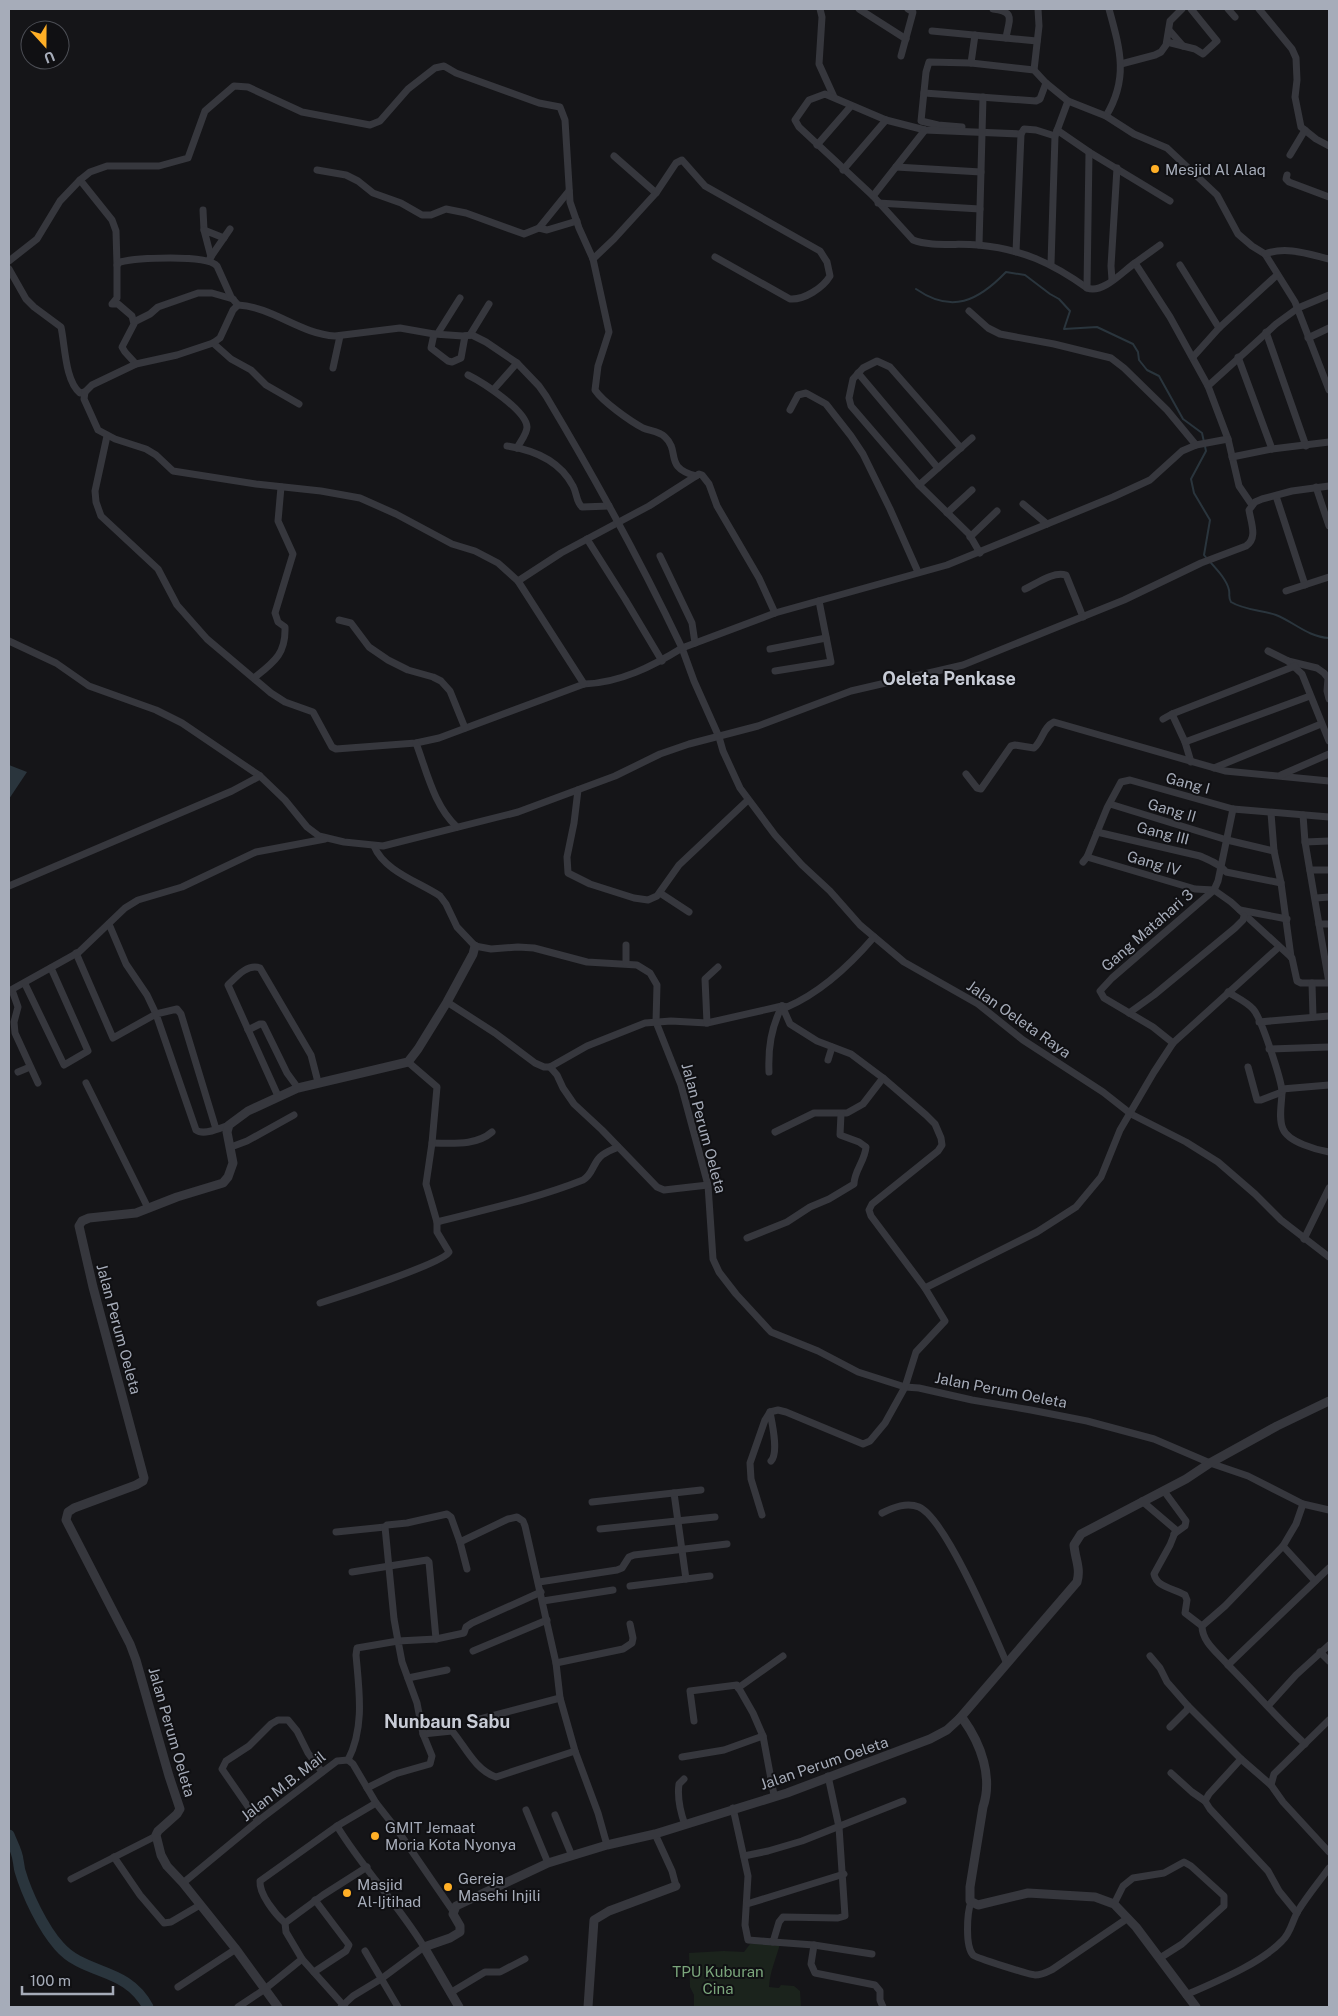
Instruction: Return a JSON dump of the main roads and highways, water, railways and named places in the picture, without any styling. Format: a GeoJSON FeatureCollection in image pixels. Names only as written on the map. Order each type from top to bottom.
{"type":"FeatureCollection","features":[{"type":"Feature","properties":{"kind":"waterway"},"geometry":{"type":"LineString","coordinates":[[916,289],[929,297],[941,301],[964,301],[975,297],[996,282],[1006,272],[1025,275],[1059,299],[1070,311],[1064,329],[1097,327],[1133,344],[1138,352],[1139,360],[1147,370],[1159,376],[1183,419],[1202,433],[1206,451],[1191,479],[1194,493],[1210,520],[1204,555],[1225,580],[1231,602],[1241,607],[1276,615],[1314,635],[1329,638]]}},
{"type":"Feature","properties":{"kind":"waterway"},"geometry":{"type":"LineString","coordinates":[[9,1835],[17,1853],[20,1871],[31,1901],[53,1939],[69,1956],[128,1984],[139,1994],[148,2007]]}},
{"type":"Feature","properties":{"kind":"place","name":"Mesjid Al Alaq"},"geometry":{"type":"Point","coordinates":[1155,169]}},
{"type":"Feature","properties":{"kind":"place","name":"GMIT Jemaat Moria Kota Nyonya"},"geometry":{"type":"Point","coordinates":[375,1836]}},
{"type":"Feature","properties":{"kind":"place","name":"Gereja Masehi Injili"},"geometry":{"type":"Point","coordinates":[448,1887]}},
{"type":"Feature","properties":{"kind":"place","name":"Masjid Al-Ijtihad"},"geometry":{"type":"Point","coordinates":[347,1893]}},
{"type":"Feature","properties":{"kind":"district","name":"Oeleta Penkase"},"geometry":{"type":"Point","coordinates":[949,678]}},
{"type":"Feature","properties":{"kind":"district","name":"Nunbaun Sabu"},"geometry":{"type":"Point","coordinates":[447,1721]}},
{"type":"Feature","properties":{"kind":"park label","name":"TPU Kuburan Cina"},"geometry":{"type":"Point","coordinates":[718,1980]}}]}
